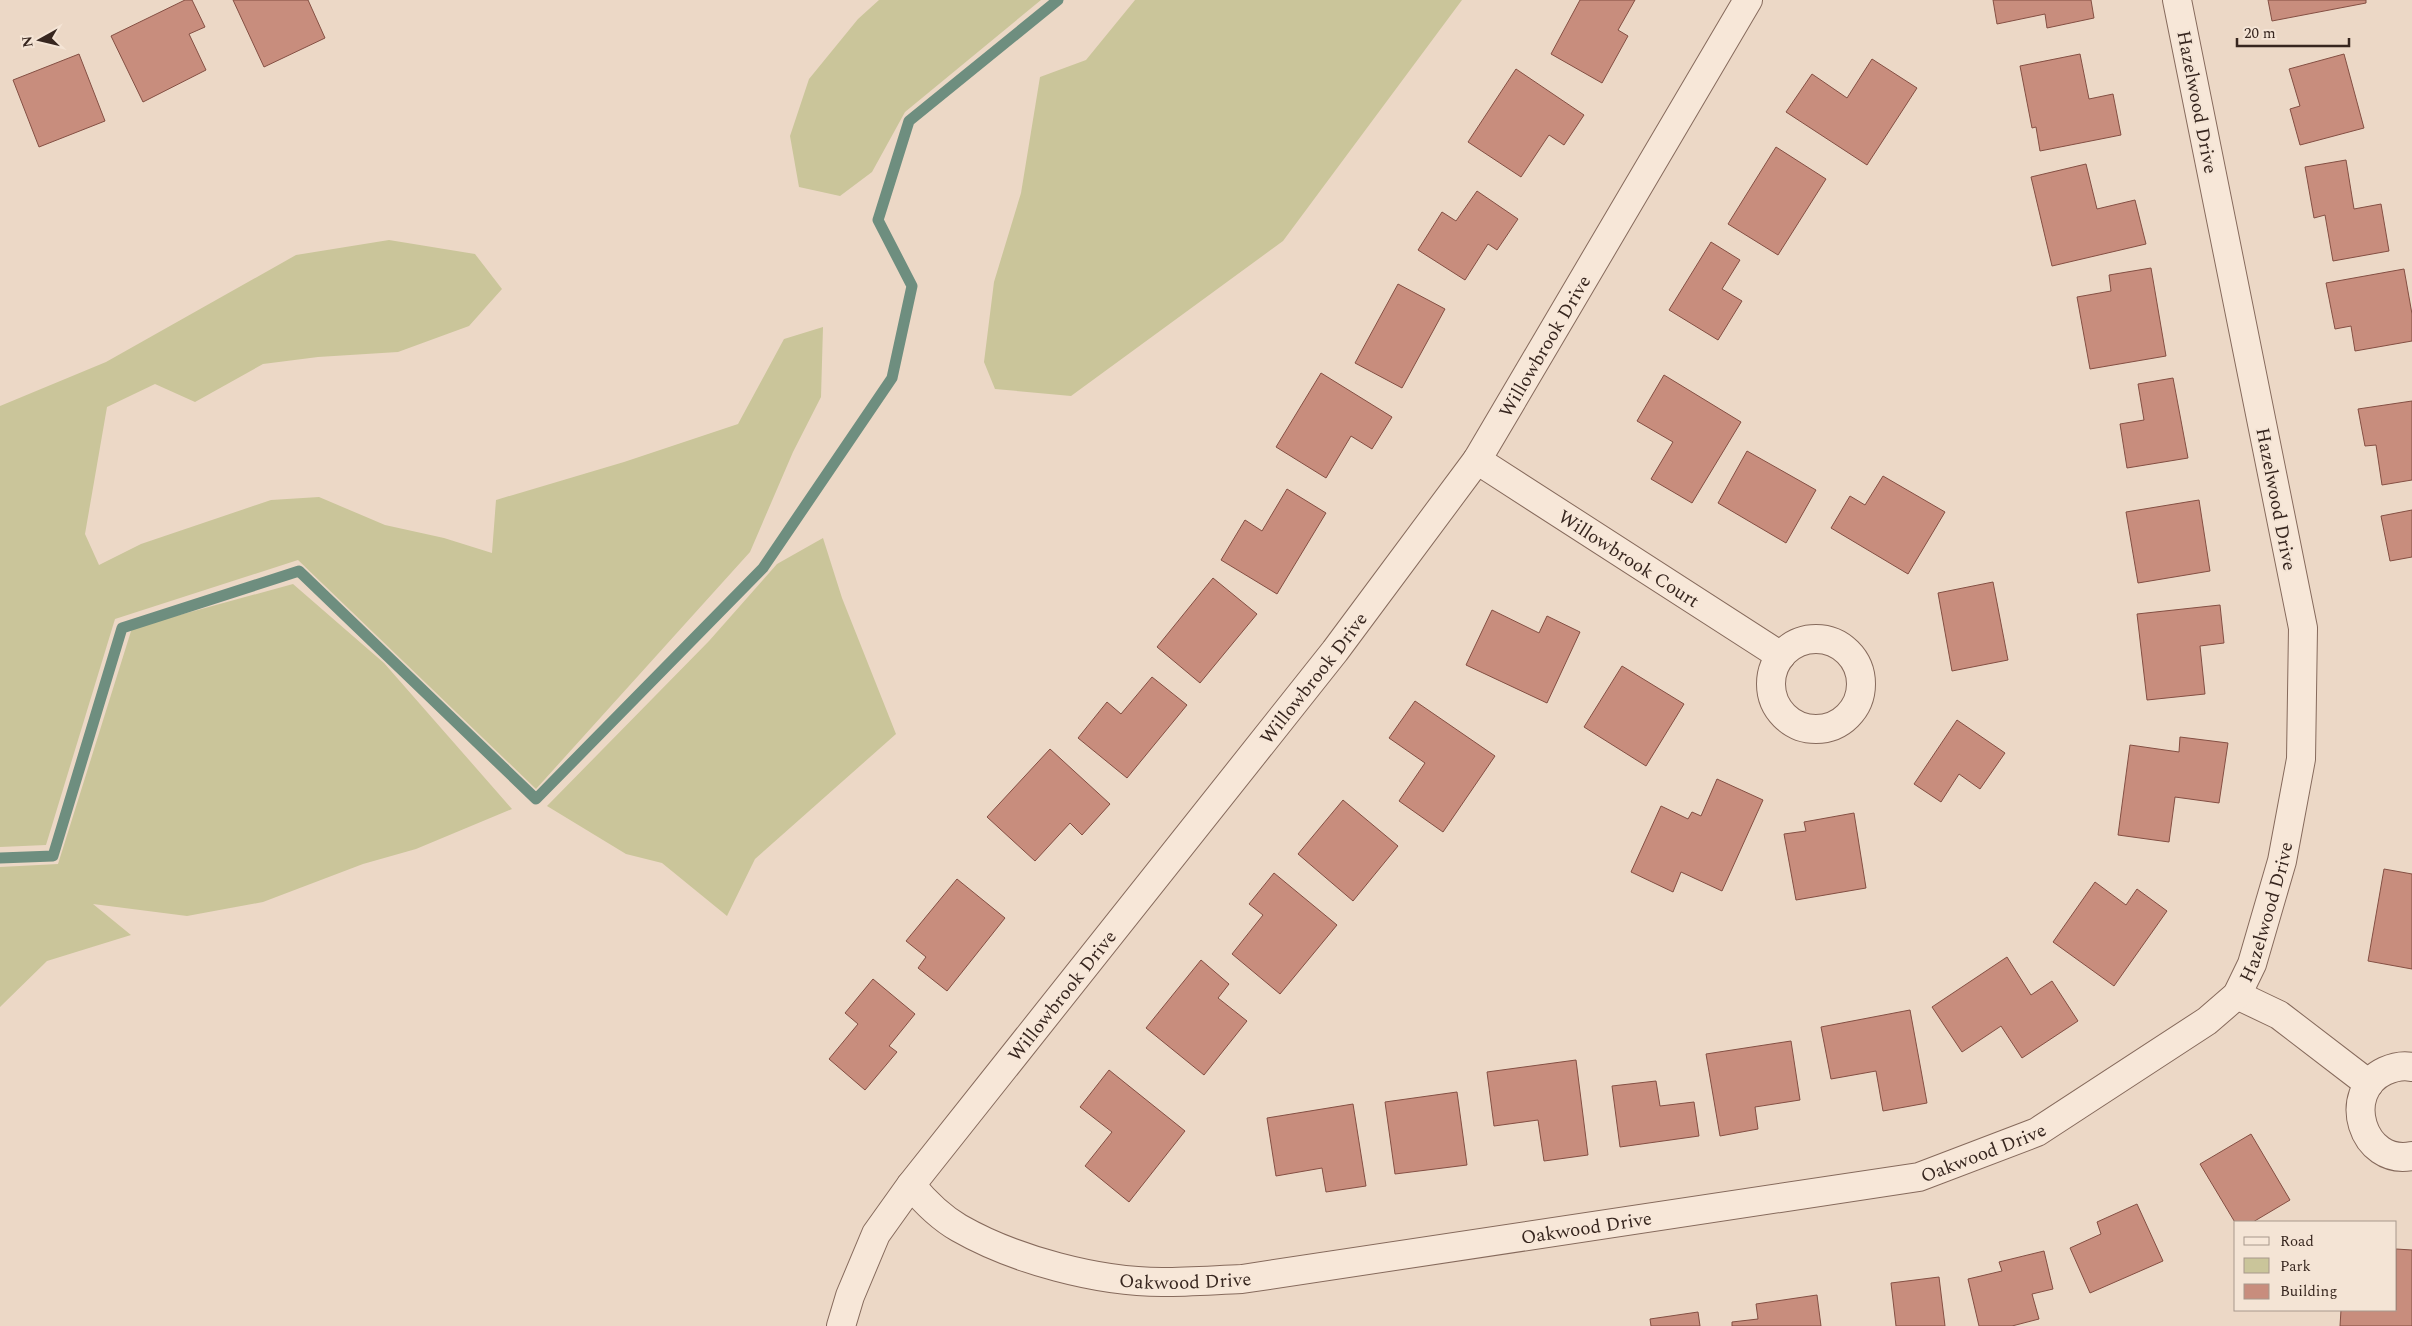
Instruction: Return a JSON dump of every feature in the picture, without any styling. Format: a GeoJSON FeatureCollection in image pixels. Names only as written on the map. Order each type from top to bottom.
{"type":"FeatureCollection","features":[{"type":"Feature","properties":{"kind":"street","name":"Willowbrook Drive"},"geometry":{"type":"LineString","coordinates":[[841,1326],[850,1296],[876,1234],[911,1185],[1334,651],[1477,460],[1748,0]]}},
{"type":"Feature","properties":{"kind":"street","name":"Hazelwood Drive"},"geometry":{"type":"LineString","coordinates":[[2177,0],[2303,628],[2301,759],[2282,861],[2252,964],[2237,995]]}},
{"type":"Feature","properties":{"kind":"street","name":"Willowbrook Court"},"geometry":{"type":"LineString","coordinates":[[1477,460],[1781,656]]}},
{"type":"Feature","properties":{"kind":"street"},"geometry":{"type":"LineString","coordinates":[[2237,995],[2278,1015],[2369,1084]]}},
{"type":"Feature","properties":{"kind":"street","name":"Oakwood Drive"},"geometry":{"type":"LineString","coordinates":[[911,1185],[929,1207],[959,1228],[1007,1250],[1079,1274],[1161,1282],[1242,1279],[1920,1177],[2037,1132],[2207,1021],[2237,995]]}},
{"type":"Feature","properties":{"kind":"street"},"geometry":{"type":"LineString","coordinates":[[2412,1068],[2392,1068],[2380,1074],[2369,1084],[2362,1097],[2359,1111],[2361,1125],[2368,1138],[2377,1148],[2390,1155],[2406,1158],[2412,1156]]}},
{"type":"Feature","properties":{"kind":"green space"},"geometry":{"type":"Polygon","coordinates":[[[879,0],[1041,0],[905,112],[872,172],[840,196],[799,187],[790,136],[809,79],[858,19],[879,0]]]}},
{"type":"Feature","properties":{"kind":"green space"},"geometry":{"type":"Polygon","coordinates":[[[1135,0],[1462,0],[1283,241],[1071,396],[995,389],[984,362],[994,282],[1021,193],[1040,77],[1086,60],[1135,0]]]}},
{"type":"Feature","properties":{"kind":"green space"},"geometry":{"type":"Polygon","coordinates":[[[389,240],[475,254],[502,289],[469,326],[398,352],[318,357],[263,364],[195,402],[155,384],[107,407],[85,534],[99,565],[141,544],[271,500],[319,497],[385,525],[444,538],[492,553],[496,500],[624,462],[738,424],[784,339],[823,327],[821,397],[793,452],[750,552],[536,789],[298,560],[115,619],[46,845],[0,847],[0,406],[106,362],[296,255],[389,240]]]}},
{"type":"Feature","properties":{"kind":"green space"},"geometry":{"type":"Polygon","coordinates":[[[823,538],[842,598],[896,734],[755,859],[727,916],[662,863],[626,854],[547,806],[709,641],[777,564],[823,538]]]}},
{"type":"Feature","properties":{"kind":"green space"},"geometry":{"type":"Polygon","coordinates":[[[293,584],[384,663],[512,809],[416,849],[363,864],[263,902],[187,916],[93,904],[131,935],[47,961],[0,1007],[0,867],[58,864],[132,628],[293,584]]]}},
{"type":"Feature","properties":{"kind":"building"},"geometry":{"type":"Polygon","coordinates":[[[185,0],[192,0],[205,27],[189,34],[206,70],[143,102],[111,36],[185,0]]]}},
{"type":"Feature","properties":{"kind":"building"},"geometry":{"type":"Polygon","coordinates":[[[233,0],[308,0],[325,38],[264,67],[233,0]]]}},
{"type":"Feature","properties":{"kind":"building"},"geometry":{"type":"Polygon","coordinates":[[[1580,0],[1635,0],[1618,30],[1628,36],[1602,83],[1551,54],[1580,0]]]}},
{"type":"Feature","properties":{"kind":"building"},"geometry":{"type":"Polygon","coordinates":[[[1993,0],[2091,0],[2094,18],[2047,28],[2045,14],[1997,24],[1993,0]]]}},
{"type":"Feature","properties":{"kind":"building"},"geometry":{"type":"Polygon","coordinates":[[[2268,0],[2366,0],[2366,3],[2272,21],[2268,0]]]}},
{"type":"Feature","properties":{"kind":"building"},"geometry":{"type":"Polygon","coordinates":[[[79,54],[105,121],[39,147],[13,80],[79,54]]]}},
{"type":"Feature","properties":{"kind":"building"},"geometry":{"type":"Polygon","coordinates":[[[2080,54],[2089,99],[2113,94],[2121,135],[2040,151],[2036,127],[2032,128],[2020,66],[2080,54]]]}},
{"type":"Feature","properties":{"kind":"building"},"geometry":{"type":"Polygon","coordinates":[[[2344,54],[2364,128],[2300,145],[2290,109],[2300,106],[2289,69],[2344,54]]]}},
{"type":"Feature","properties":{"kind":"building"},"geometry":{"type":"Polygon","coordinates":[[[1872,59],[1917,88],[1867,165],[1786,112],[1812,74],[1847,98],[1872,59]]]}},
{"type":"Feature","properties":{"kind":"building"},"geometry":{"type":"Polygon","coordinates":[[[1516,69],[1584,115],[1564,145],[1549,135],[1521,177],[1468,142],[1516,69]]]}},
{"type":"Feature","properties":{"kind":"building"},"geometry":{"type":"Polygon","coordinates":[[[1776,147],[1826,179],[1778,255],[1728,224],[1776,147]]]}},
{"type":"Feature","properties":{"kind":"building"},"geometry":{"type":"Polygon","coordinates":[[[2346,160],[2354,209],[2381,204],[2389,251],[2333,261],[2325,215],[2314,218],[2305,167],[2346,160]]]}},
{"type":"Feature","properties":{"kind":"building"},"geometry":{"type":"Polygon","coordinates":[[[2086,164],[2097,209],[2135,200],[2146,244],[2052,266],[2031,177],[2086,164]]]}},
{"type":"Feature","properties":{"kind":"building"},"geometry":{"type":"Polygon","coordinates":[[[1477,191],[1518,219],[1497,250],[1488,244],[1465,280],[1418,250],[1442,212],[1456,221],[1477,191]]]}},
{"type":"Feature","properties":{"kind":"building"},"geometry":{"type":"Polygon","coordinates":[[[1711,242],[1740,260],[1722,289],[1742,301],[1718,340],[1669,310],[1711,242]]]}},
{"type":"Feature","properties":{"kind":"building"},"geometry":{"type":"Polygon","coordinates":[[[2151,268],[2166,356],[2090,369],[2077,297],[2111,291],[2109,275],[2151,268]]]}},
{"type":"Feature","properties":{"kind":"building"},"geometry":{"type":"Polygon","coordinates":[[[2404,269],[2412,314],[2412,341],[2355,351],[2351,326],[2335,329],[2326,283],[2404,269]]]}},
{"type":"Feature","properties":{"kind":"building"},"geometry":{"type":"Polygon","coordinates":[[[1398,284],[1445,309],[1402,388],[1355,363],[1398,284]]]}},
{"type":"Feature","properties":{"kind":"building"},"geometry":{"type":"Polygon","coordinates":[[[1321,373],[1392,417],[1372,449],[1351,436],[1326,478],[1276,447],[1321,373]]]}},
{"type":"Feature","properties":{"kind":"building"},"geometry":{"type":"Polygon","coordinates":[[[1664,375],[1741,422],[1692,503],[1651,479],[1673,442],[1637,421],[1664,375]]]}},
{"type":"Feature","properties":{"kind":"building"},"geometry":{"type":"Polygon","coordinates":[[[2173,378],[2188,458],[2127,468],[2120,424],[2144,420],[2138,384],[2173,378]]]}},
{"type":"Feature","properties":{"kind":"building"},"geometry":{"type":"Polygon","coordinates":[[[2412,401],[2412,480],[2382,485],[2376,445],[2365,446],[2358,409],[2412,401]]]}},
{"type":"Feature","properties":{"kind":"building"},"geometry":{"type":"Polygon","coordinates":[[[1747,451],[1816,490],[1786,543],[1718,503],[1747,451]]]}},
{"type":"Feature","properties":{"kind":"building"},"geometry":{"type":"Polygon","coordinates":[[[1883,476],[1945,512],[1908,574],[1831,528],[1850,496],[1865,505],[1883,476]]]}},
{"type":"Feature","properties":{"kind":"building"},"geometry":{"type":"Polygon","coordinates":[[[1287,489],[1326,513],[1277,594],[1221,560],[1245,520],[1262,531],[1287,489]]]}},
{"type":"Feature","properties":{"kind":"building"},"geometry":{"type":"Polygon","coordinates":[[[2199,500],[2210,571],[2138,583],[2126,512],[2199,500]]]}},
{"type":"Feature","properties":{"kind":"building"},"geometry":{"type":"Polygon","coordinates":[[[2412,510],[2412,557],[2390,561],[2381,516],[2412,510]]]}},
{"type":"Feature","properties":{"kind":"building"},"geometry":{"type":"Polygon","coordinates":[[[1213,578],[1257,614],[1200,683],[1157,647],[1213,578]]]}},
{"type":"Feature","properties":{"kind":"building"},"geometry":{"type":"Polygon","coordinates":[[[1993,582],[2008,660],[1952,671],[1938,593],[1993,582]]]}},
{"type":"Feature","properties":{"kind":"building"},"geometry":{"type":"Polygon","coordinates":[[[2220,605],[2224,643],[2200,646],[2205,694],[2147,700],[2137,614],[2220,605]]]}},
{"type":"Feature","properties":{"kind":"building"},"geometry":{"type":"Polygon","coordinates":[[[1492,610],[1539,633],[1547,616],[1580,632],[1547,703],[1466,665],[1492,610]]]}},
{"type":"Feature","properties":{"kind":"building"},"geometry":{"type":"Polygon","coordinates":[[[1622,666],[1684,704],[1646,766],[1584,727],[1622,666]]]}},
{"type":"Feature","properties":{"kind":"building"},"geometry":{"type":"Polygon","coordinates":[[[1152,677],[1187,705],[1127,778],[1078,738],[1107,702],[1121,714],[1152,677]]]}},
{"type":"Feature","properties":{"kind":"building"},"geometry":{"type":"Polygon","coordinates":[[[1415,701],[1495,756],[1443,832],[1399,801],[1425,763],[1389,738],[1415,701]]]}},
{"type":"Feature","properties":{"kind":"building"},"geometry":{"type":"Polygon","coordinates":[[[1957,720],[2005,753],[1980,789],[1959,774],[1941,802],[1914,784],[1957,720]]]}},
{"type":"Feature","properties":{"kind":"building"},"geometry":{"type":"Polygon","coordinates":[[[2180,737],[2228,743],[2219,803],[2175,797],[2169,842],[2118,835],[2130,745],[2179,752],[2180,737]]]}},
{"type":"Feature","properties":{"kind":"building"},"geometry":{"type":"Polygon","coordinates":[[[1050,749],[1110,804],[1082,835],[1070,823],[1035,861],[987,817],[1050,749]]]}},
{"type":"Feature","properties":{"kind":"building"},"geometry":{"type":"Polygon","coordinates":[[[1717,779],[1763,800],[1722,891],[1681,872],[1673,892],[1631,872],[1661,806],[1688,819],[1692,812],[1701,816],[1717,779]]]}},
{"type":"Feature","properties":{"kind":"building"},"geometry":{"type":"Polygon","coordinates":[[[1343,800],[1398,846],[1353,901],[1298,854],[1343,800]]]}},
{"type":"Feature","properties":{"kind":"building"},"geometry":{"type":"Polygon","coordinates":[[[1854,813],[1866,888],[1796,900],[1784,834],[1806,831],[1804,822],[1854,813]]]}},
{"type":"Feature","properties":{"kind":"building"},"geometry":{"type":"Polygon","coordinates":[[[2384,869],[2412,874],[2412,969],[2368,961],[2384,869]]]}},
{"type":"Feature","properties":{"kind":"building"},"geometry":{"type":"Polygon","coordinates":[[[1274,873],[1337,925],[1280,994],[1232,954],[1263,915],[1249,904],[1274,873]]]}},
{"type":"Feature","properties":{"kind":"building"},"geometry":{"type":"Polygon","coordinates":[[[957,879],[1005,918],[947,991],[918,968],[926,957],[906,941],[957,879]]]}},
{"type":"Feature","properties":{"kind":"building"},"geometry":{"type":"Polygon","coordinates":[[[2095,882],[2126,905],[2137,889],[2167,911],[2114,986],[2053,942],[2095,882]]]}},
{"type":"Feature","properties":{"kind":"building"},"geometry":{"type":"Polygon","coordinates":[[[2007,957],[2031,995],[2052,981],[2078,1021],[2022,1058],[2001,1026],[1962,1052],[1932,1007],[2007,957]]]}},
{"type":"Feature","properties":{"kind":"building"},"geometry":{"type":"Polygon","coordinates":[[[1201,960],[1229,984],[1218,998],[1247,1021],[1204,1075],[1146,1028],[1201,960]]]}},
{"type":"Feature","properties":{"kind":"building"},"geometry":{"type":"Polygon","coordinates":[[[873,979],[915,1014],[889,1046],[897,1052],[865,1090],[829,1059],[858,1024],[845,1013],[873,979]]]}},
{"type":"Feature","properties":{"kind":"building"},"geometry":{"type":"Polygon","coordinates":[[[1910,1010],[1927,1103],[1883,1111],[1876,1071],[1831,1079],[1821,1027],[1910,1010]]]}},
{"type":"Feature","properties":{"kind":"building"},"geometry":{"type":"Polygon","coordinates":[[[1791,1041],[1800,1100],[1755,1107],[1758,1129],[1720,1136],[1706,1054],[1791,1041]]]}},
{"type":"Feature","properties":{"kind":"building"},"geometry":{"type":"Polygon","coordinates":[[[1576,1060],[1588,1155],[1544,1161],[1538,1120],[1494,1126],[1487,1072],[1576,1060]]]}},
{"type":"Feature","properties":{"kind":"building"},"geometry":{"type":"Polygon","coordinates":[[[1109,1070],[1185,1131],[1129,1202],[1085,1166],[1112,1132],[1080,1107],[1109,1070]]]}},
{"type":"Feature","properties":{"kind":"building"},"geometry":{"type":"Polygon","coordinates":[[[1656,1081],[1660,1106],[1694,1102],[1699,1136],[1620,1147],[1612,1086],[1656,1081]]]}},
{"type":"Feature","properties":{"kind":"building"},"geometry":{"type":"Polygon","coordinates":[[[1457,1092],[1467,1165],[1395,1174],[1385,1102],[1457,1092]]]}},
{"type":"Feature","properties":{"kind":"building"},"geometry":{"type":"Polygon","coordinates":[[[1353,1104],[1366,1186],[1326,1192],[1322,1168],[1276,1176],[1267,1118],[1353,1104]]]}},
{"type":"Feature","properties":{"kind":"building"},"geometry":{"type":"Polygon","coordinates":[[[2251,1134],[2290,1200],[2255,1221],[2234,1221],[2200,1164],[2251,1134]]]}},
{"type":"Feature","properties":{"kind":"building"},"geometry":{"type":"Polygon","coordinates":[[[2137,1204],[2163,1261],[2090,1293],[2070,1248],[2101,1234],[2097,1222],[2137,1204]]]}},
{"type":"Feature","properties":{"kind":"building"},"geometry":{"type":"Polygon","coordinates":[[[2397,1249],[2412,1250],[2412,1326],[2340,1326],[2341,1311],[2397,1311],[2397,1249]]]}},
{"type":"Feature","properties":{"kind":"building"},"geometry":{"type":"Polygon","coordinates":[[[2044,1251],[2053,1289],[2032,1294],[2039,1319],[2012,1326],[1979,1326],[1968,1279],[2002,1271],[1999,1262],[2044,1251]]]}},
{"type":"Feature","properties":{"kind":"building"},"geometry":{"type":"Polygon","coordinates":[[[1939,1277],[1945,1326],[1896,1326],[1891,1283],[1939,1277]]]}},
{"type":"Feature","properties":{"kind":"building"},"geometry":{"type":"Polygon","coordinates":[[[1817,1295],[1821,1326],[1732,1326],[1732,1322],[1758,1319],[1756,1304],[1817,1295]]]}},
{"type":"Feature","properties":{"kind":"building"},"geometry":{"type":"Polygon","coordinates":[[[1698,1312],[1700,1326],[1651,1326],[1650,1319],[1698,1312]]]}},
{"type":"Feature","properties":{"kind":"waterway"},"geometry":{"type":"LineString","coordinates":[[0,858],[53,856],[122,628],[299,571],[536,799],[763,568],[892,378],[912,286],[878,220],[909,121],[1058,0]]}}]}
